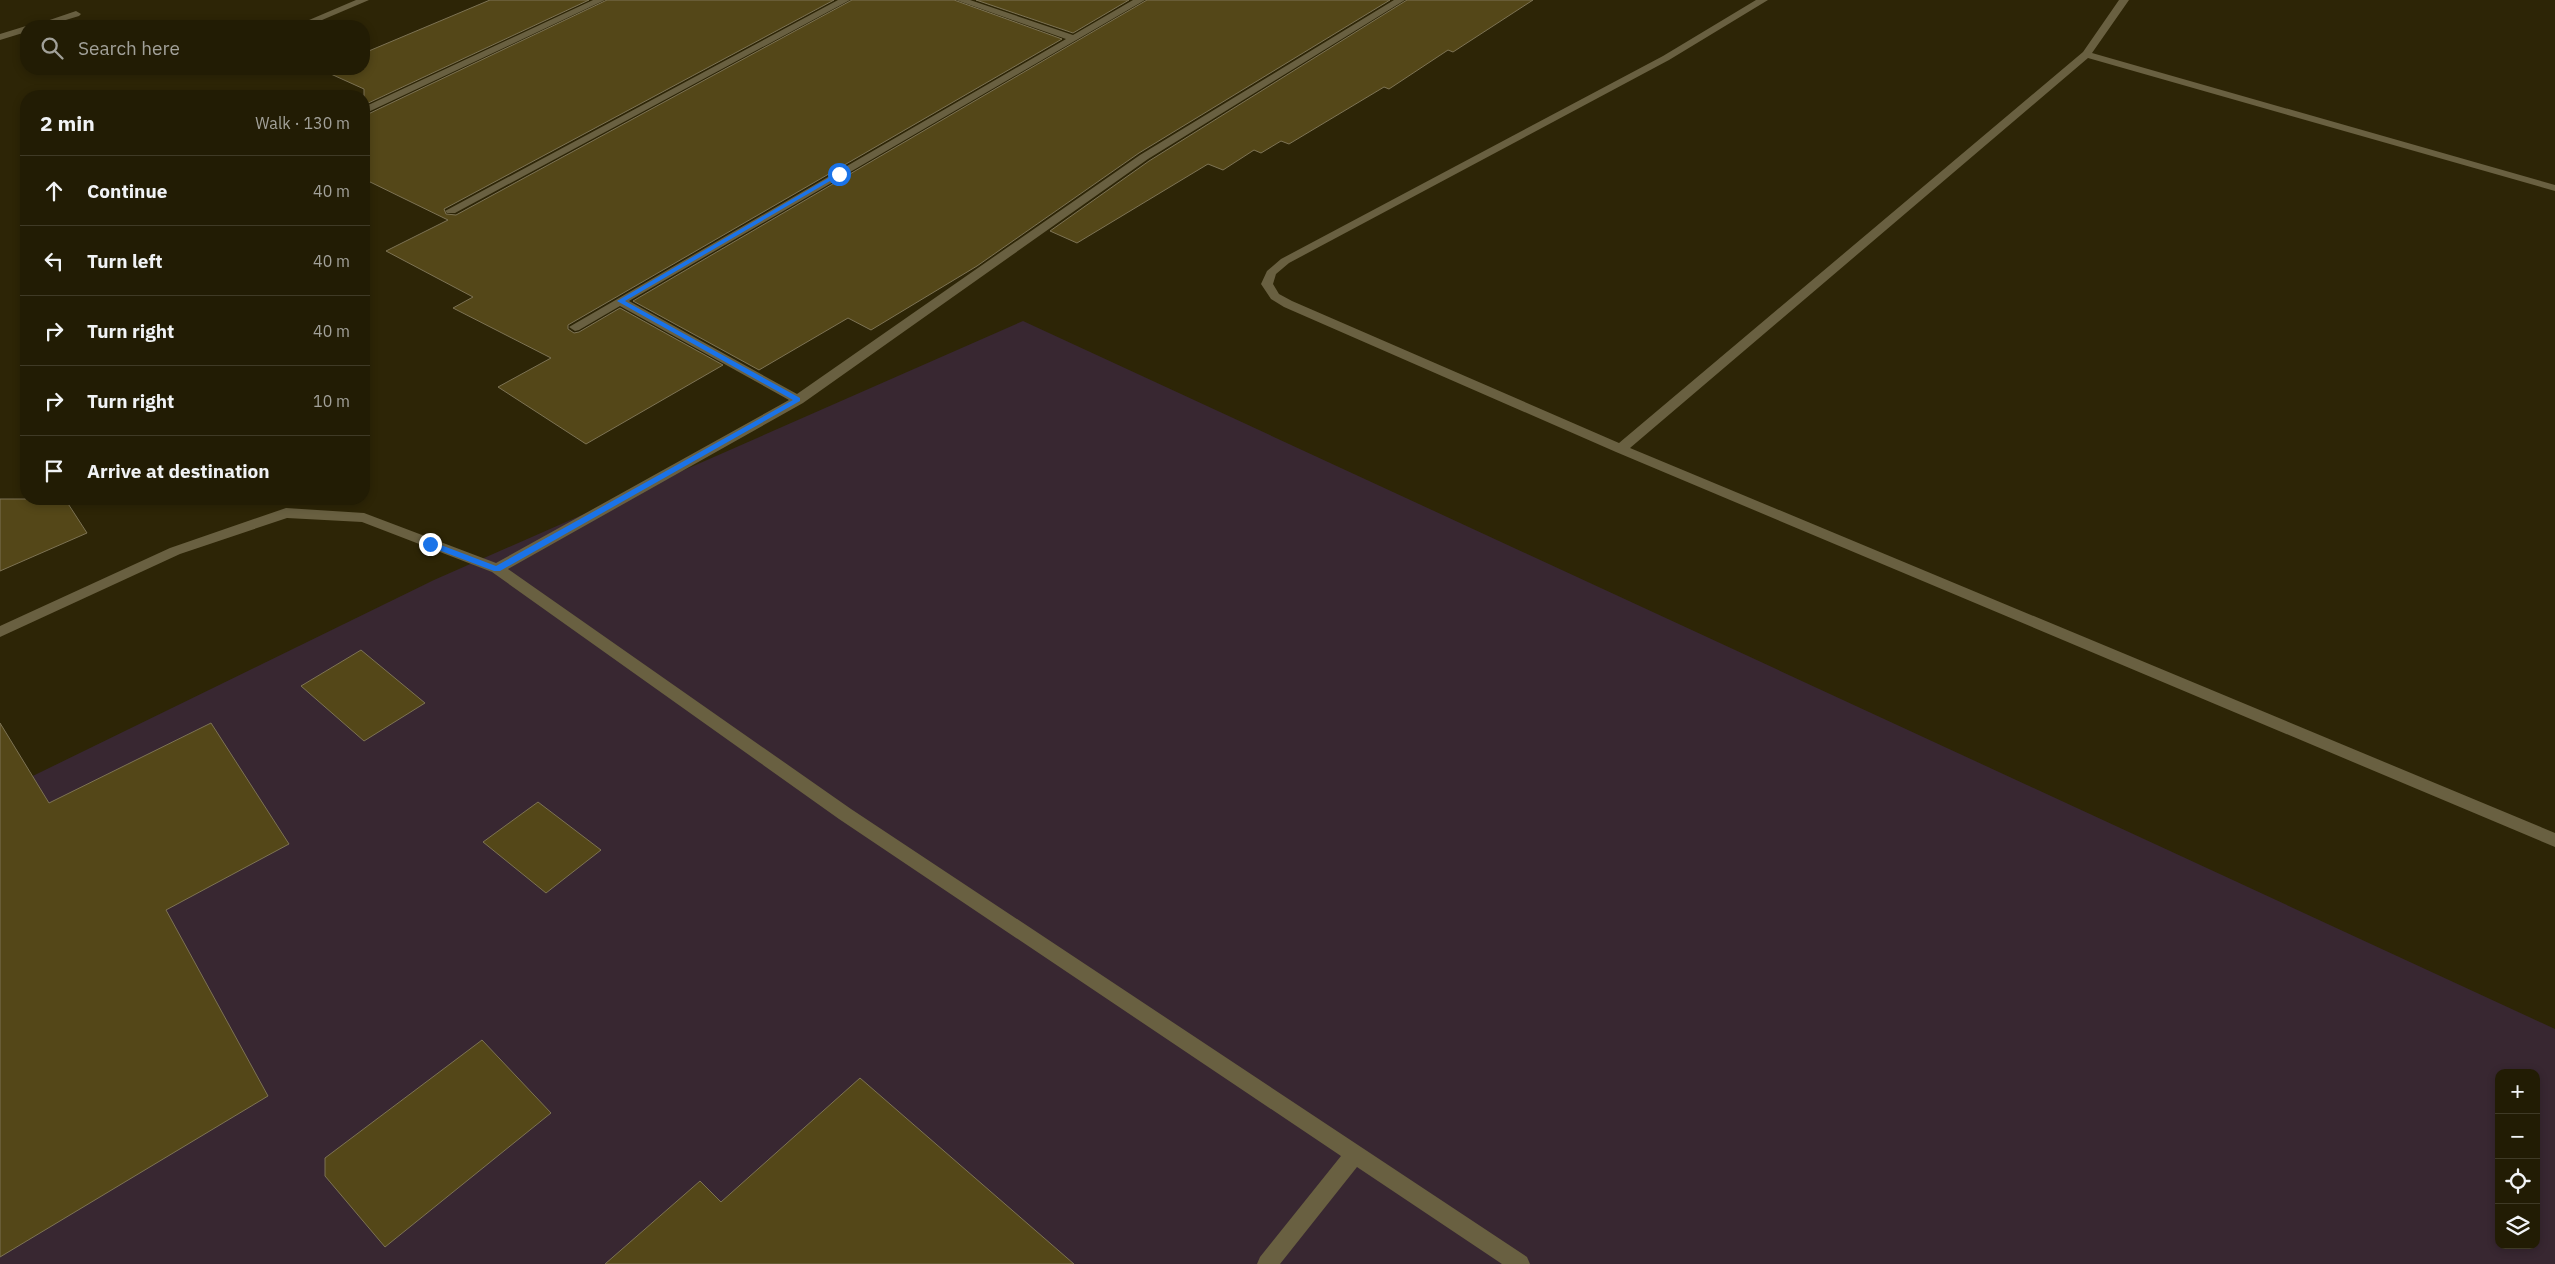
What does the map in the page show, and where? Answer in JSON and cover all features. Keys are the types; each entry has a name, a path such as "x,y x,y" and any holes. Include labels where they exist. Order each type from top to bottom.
{"street":[{"path":"315,20 364,0"},
{"path":"370,108 600,0"},
{"path":"451,211 845,0"},
{"path":"961,0 1074,38"},
{"path":"575,327 1140,0"},
{"path":"497,569 798,400 1144,157 1400,0"},
{"path":"1763,0 1666,58 1285,261 1272,273 1267,284 1276,296 1288,304 1621,449 2555,840"},
{"path":"1621,449 2086,54 2124,0"},
{"path":"56,20 76,14"},
{"path":"0,37 20,31"},
{"path":"2086,54 2555,188"},
{"path":"620,301 798,400"},
{"path":"0,632 175,551 286,513 364,518 497,569 845,814 1520,1264"},
{"path":"1267,1264 1355,1154"}],"shaded area":[{"path":"1023,321 2555,1029 2555,1264 0,1264 0,792 434,580"}],"building":[{"path":"490,0 589,0 370,102 370,90 364,90 333,75 370,75 370,50"},
{"path":"607,0 834,0 444,209 446,214 456,215 852,0 954,0 1062,39 568,325 568,329 574,333 579,332 620,308 723,365 586,444 498,387 551,358 453,308 473,297 386,251 448,220 370,182 370,113"},
{"path":"976,0 1129,0 1073,33"},
{"path":"1147,0 1390,0 1139,153 977,266 871,330 848,318 759,370 633,301"},
{"path":"1407,0 1533,0 1453,52 1448,50 1389,89 1384,87 1289,144 1281,141 1261,153 1254,150 1223,170 1208,164 1077,243 1050,231 1149,161"},
{"path":"0,499 20,499 20,505 69,505 87,533 0,571"},
{"path":"361,650 425,703 364,741 301,686"},
{"path":"0,723 49,803 211,723 289,844 166,910 268,1096 0,1257"},
{"path":"538,802 601,850 546,893 483,842"},
{"path":"482,1040 551,1113 385,1247 325,1176 325,1158"},
{"path":"860,1078 1074,1264 605,1264 700,1181 721,1202"}],"route":[{"path":"430,544 497,569 798,400 620,301 839,174"}]}
